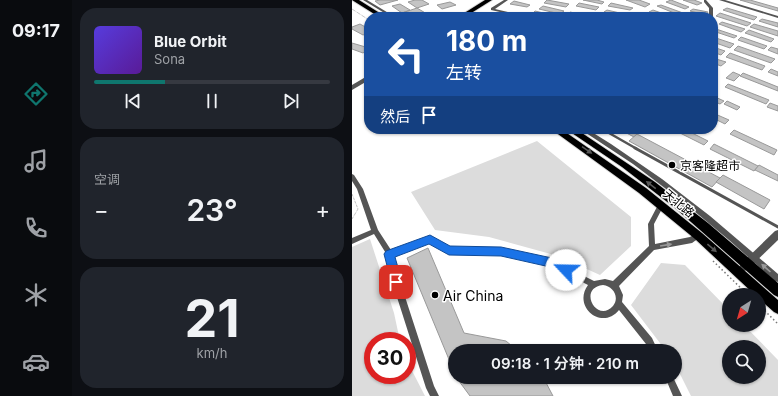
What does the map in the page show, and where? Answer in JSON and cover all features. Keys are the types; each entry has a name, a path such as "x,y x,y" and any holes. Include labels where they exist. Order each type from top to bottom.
{"main road":[{"path":"355,0 375,12"},
{"path":"470,12 489,0"},
{"path":"478,12 497,0"},
{"path":"352,4 366,12"},
{"name":"天北路","path":"558,134 610,166 661,205 739,271 778,308"},
{"name":"天北路","path":"578,134 618,160 751,260 778,291"}],"street":[{"path":"365,0 385,12"},
{"path":"506,0 492,9 506,12"},
{"path":"721,0 778,17"},
{"path":"706,1 710,12"},
{"path":"352,88 364,80"},
{"path":"591,134 660,180 751,260 778,279"},
{"path":"352,176 360,189 375,231 390,254 392,269 430,388 435,396"},
{"path":"652,247 651,224 661,205"},
{"path":"352,241 375,231"},
{"path":"739,271 778,234"},
{"path":"614,286 652,247 692,240 697,236"},
{"path":"390,254 430,239 449,251 501,251 552,263 594,284 603,282 614,286 619,293 619,304 616,309 610,313 603,314 592,308 587,300 587,293 594,284"},
{"path":"619,304 650,344"},
{"path":"672,384 678,396"}],"lane":[{"path":"611,134 778,227"}],"path":[{"path":"352,9 364,17"},
{"path":"352,194 358,209 352,219"},
{"path":"709,257 741,288"},
{"path":"766,312 778,324"}],"shaded area":[{"path":"537,141 631,217 631,246 600,275 558,256 489,237 435,230 411,192"},
{"path":"370,239 394,313 398,332 364,332 364,384 416,384 416,378 425,396 352,396 352,247"},
{"path":"661,263 685,265 722,303 722,332 751,332 759,340 722,340 722,384 766,384 766,348 778,360 778,396 691,396 682,378 682,344 661,344 631,305"}],"building":[{"path":"398,0 380,5 375,1"},
{"path":"422,0 429,4 417,8 408,2"},
{"path":"547,0 569,4 566,7 544,3"},
{"path":"583,0 597,0 604,2 602,4"},
{"path":"626,0 639,0 650,4 645,7"},
{"path":"671,0 689,7 685,9 666,2"},
{"path":"683,0 694,0 702,3 697,5"},
{"path":"740,0 750,0 778,8 778,11"},
{"path":"514,1 530,5 527,7 510,4"},
{"path":"450,2 456,5 442,9 437,5"},
{"path":"579,3 599,7 596,10 576,6"},
{"path":"611,3 633,8 630,10 608,6"},
{"path":"400,4 410,10 401,12 392,6"},
{"path":"661,5 680,12 672,12 657,6"},
{"path":"543,6 564,11 552,12 539,9"},
{"path":"417,8 424,12 405,12"},
{"path":"727,8 757,17 754,20 723,10"},
{"path":"693,9 708,12 694,12 690,11"},
{"path":"607,10 616,12 604,12"},
{"path":"720,13 751,23 747,26 718,17"},
{"path":"762,19 778,23 778,27 759,21"},
{"path":"722,22 745,29 741,32 719,24"},
{"path":"360,24 364,26 364,35 352,29 352,27"},
{"path":"754,24 778,31 778,36 750,27"},
{"path":"718,30 737,36 734,38 718,33"},
{"path":"749,30 774,39 771,42 745,33"},
{"path":"741,37 767,46 764,49 738,40"},
{"path":"718,39 734,44 730,48 718,44"},
{"path":"352,43 364,47 364,52 363,53 352,49"},
{"path":"738,46 775,59 771,63 734,50"},
{"path":"771,47 778,49 778,54 768,50"},
{"path":"718,49 725,51 721,55 718,54"},
{"path":"730,53 765,66 762,70 726,57"},
{"path":"718,60 726,62 721,66 718,65"},
{"path":"771,69 778,72 778,76 768,72"},
{"path":"733,72 740,75 734,81 726,78"},
{"path":"743,73 778,87 778,91 740,76"},
{"path":"728,84 769,100 766,104 725,87"},
{"path":"718,98 724,101 720,104 718,103"},
{"path":"727,101 740,107 737,110 724,104"},
{"path":"770,103 778,106 778,111 767,107"},
{"path":"718,115 729,120 725,124 718,120"},
{"path":"734,130 777,150 774,155 730,134"},
{"path":"628,134 638,134 634,137"},
{"path":"637,134 720,178 712,187 629,141"},
{"path":"682,134 694,134 708,141 704,145"},
{"path":"714,144 758,166 754,171 710,149"},
{"path":"759,165 778,175 778,181 755,170"},
{"path":"723,175 770,200 764,209 716,182"},
{"name":"Air China","path":"428,248 464,333 506,341 510,344 448,344 448,357 407,258"},
{"path":"461,384 547,384 553,396 470,396"}],"place":[{"name":"京客隆超市","path":"672,165"},
{"name":"Air China","path":"435,295"}],"route":[{"path":"396,282 390,254 430,239 449,251 501,251 552,263 566,270"}]}
